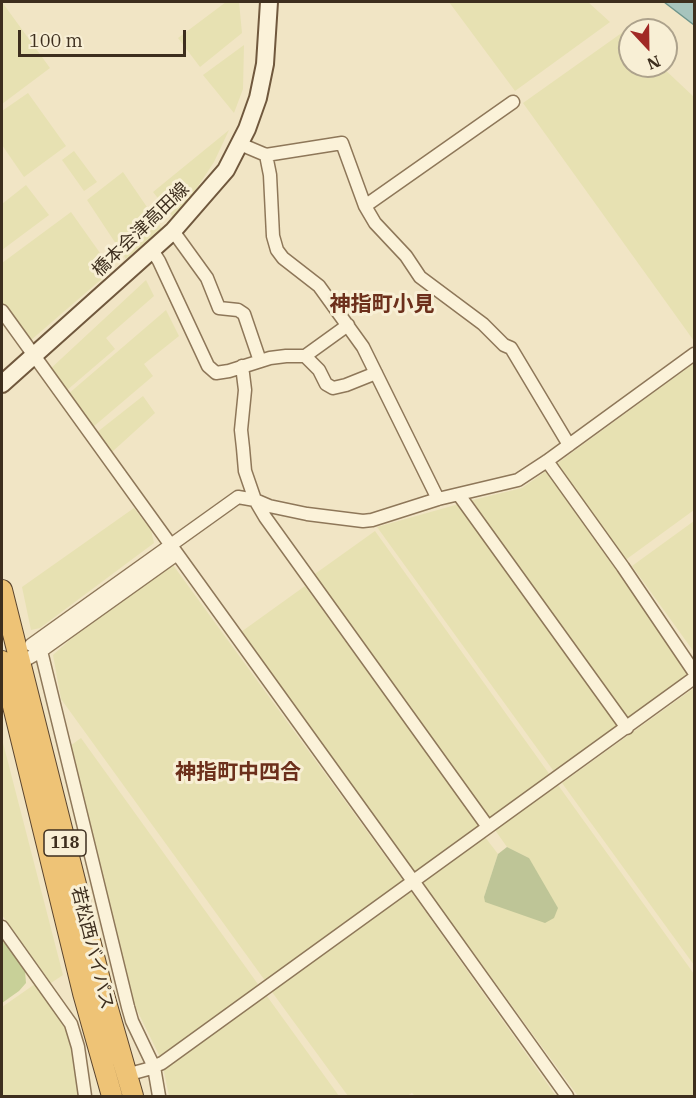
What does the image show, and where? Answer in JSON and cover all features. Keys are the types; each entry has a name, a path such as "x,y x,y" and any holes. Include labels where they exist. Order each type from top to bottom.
{"highway":[{"name":"若松西バイパス","path":"2,590 11,662 83,993 112,1096"},
{"name":"若松西バイパス","path":"11,662 133,1096"}],"main road":[{"name":"橋本会津高田線","path":"2,384 173,231 226,170 240,144 258,98 265,64 269,2"}],"street":[{"path":"365,206 513,102"},
{"path":"240,144 266,155 342,143 365,206 375,223 405,256 420,277 483,324 504,345 511,348 569,445"},
{"path":"266,155 270,175 273,236 277,250 283,258 319,286 363,347 438,499"},
{"path":"173,231 207,278 219,308 238,310 244,314 260,361"},
{"path":"152,250 211,370 216,373 286,356 305,356 348,325"},
{"path":"2,311 567,1096"},
{"path":"11,662 36,648 173,549 238,497 297,512 363,521 438,499 518,480 694,354"},
{"path":"305,356 319,370 326,384 333,388 376,374"},
{"path":"242,366 245,390 242,430 245,471 255,500 265,518 488,827"},
{"path":"547,461 694,672"},
{"path":"459,495 627,728"},
{"path":"36,648 128,1007 132,1021 154,1067 159,1096"},
{"path":"126,1076 154,1067 694,678"},
{"path":"2,927 71,1024 78,1047 85,1096"}],"shaded area":[{"path":"2,2 50,68 2,104"},
{"path":"226,2 239,2 242,33 200,67 178,38"},
{"path":"449,2 588,2 610,22 515,91"},
{"path":"618,36 618,78 674,78 694,97 694,341 523,103"},
{"path":"244,45 243,89 234,113 203,75"},
{"path":"28,93 66,146 24,177 2,145 2,111"},
{"path":"229,130 214,162 191,197 173,217 153,192"},
{"path":"74,151 97,182 84,191 62,160"},
{"path":"123,172 162,229 126,259 87,200"},
{"path":"26,185 49,215 2,250 2,204"},
{"path":"71,212 112,270 30,341 2,302 2,263"},
{"path":"146,280 154,296 106,338 115,349 66,391 48,371"},
{"path":"166,310 179,336 144,364 153,376 93,427 67,395"},
{"path":"694,363 694,510 624,561 555,465"},
{"path":"143,396 155,413 112,452 96,433"},
{"path":"546,471 690,675 628,720 469,501 522,488"},
{"path":"459,504 618,727 555,773 377,527"},
{"path":"134,508 151,530 154,543 40,628 31,630 22,587"},
{"path":"694,521 694,652 632,566"},
{"path":"375,531 550,775 488,820 312,576"},
{"path":"173,565 404,882 266,982 61,699 53,655 73,637"},
{"path":"305,586 480,826 415,872 241,632"},
{"path":"694,688 694,965 562,783"},
{"path":"81,738 260,987 161,1059 133,1002 70,746"},
{"path":"2,739 63,975 51,983 2,915"},
{"path":"558,785 694,974 694,1096 578,1096 422,883 485,837 498,854 484,897 529,858 507,847 495,830"},
{"path":"410,890 556,1096 415,1096 412,1093 407,1096 348,1096 272,992"},
{"path":"35,984 71,1034 79,1096 2,1096 2,1007"},
{"path":"264,992 339,1096 169,1096 163,1067"}],"green space":[{"path":"507,847 529,858 558,908 554,918 545,923 485,902 484,897 498,854"},
{"path":"2,941 9,947 25,971 26,983 2,1003"}],"water":[{"path":"664,2 694,2 694,25"}],"district":[{"name":"神指町小見","path":"382,305"},
{"name":"神指町中四合","path":"238,773"}]}
